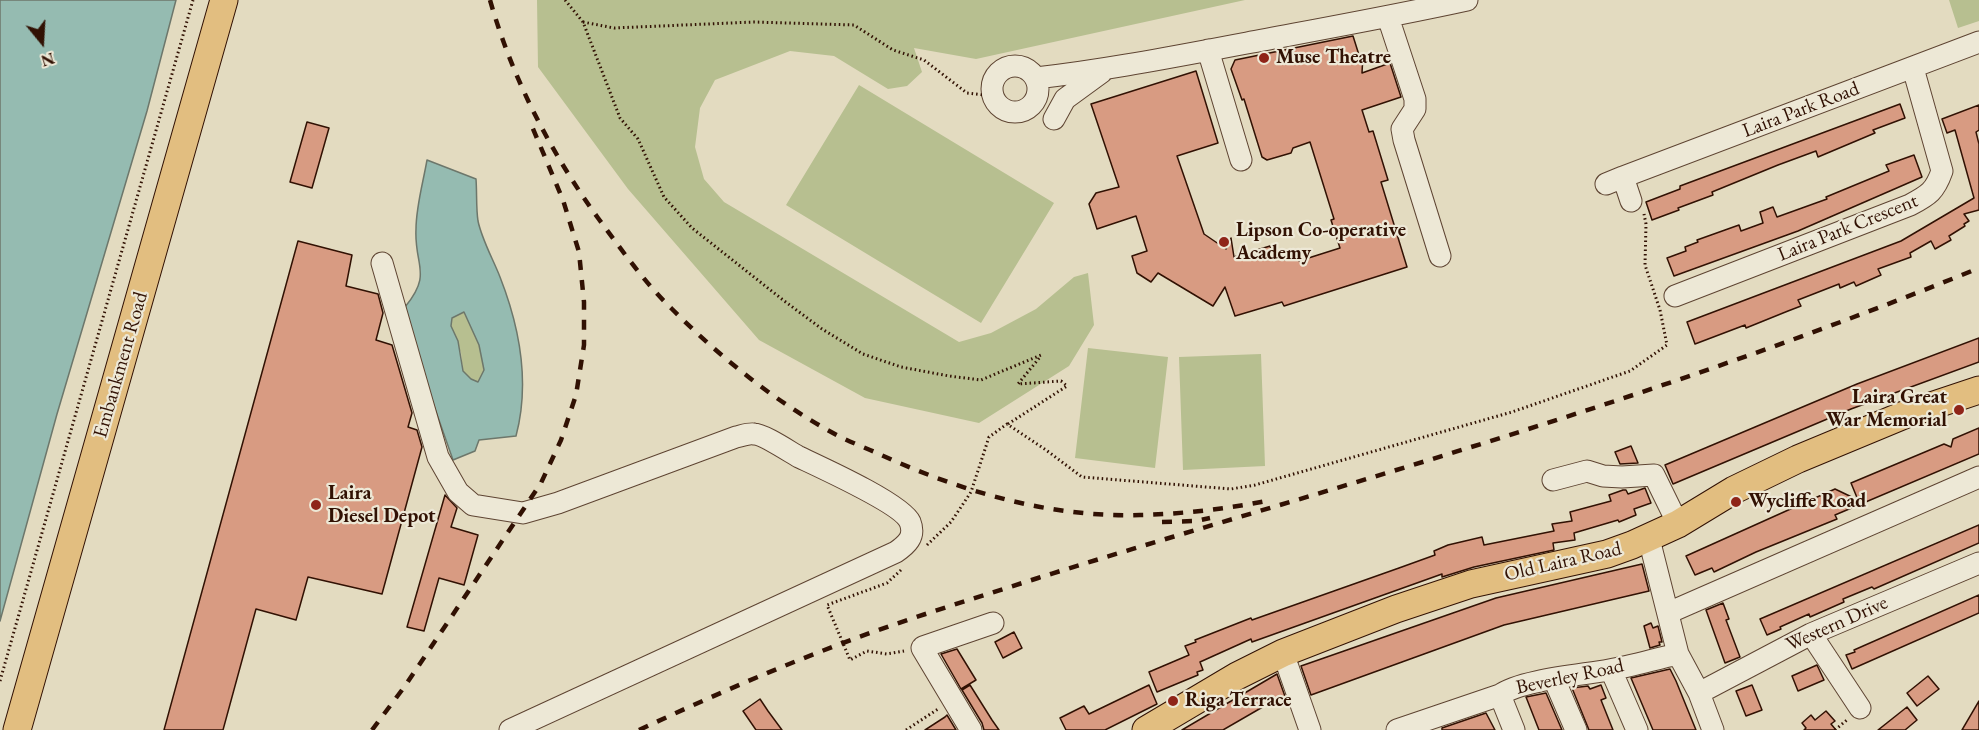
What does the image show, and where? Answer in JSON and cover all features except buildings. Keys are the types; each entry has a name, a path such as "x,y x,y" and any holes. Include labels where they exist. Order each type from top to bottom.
{"main road":[{"name":"Embankment Road","path":"1,730 207,0"},
{"name":"Embankment Road","path":"17,730 224,0"},
{"name":"Old Laira Road","path":"1146,730 1237,676 1283,653 1396,609 1471,584 1607,555 1678,524 1734,490 1798,459 1904,415 1979,390"}],"street":[{"path":"1036,78 1208,50 1467,0"},
{"path":"1388,17 1415,99 1415,109 1402,129 1404,140 1440,256"},
{"name":"Laira Park Road","path":"1631,201 1615,180 1979,42"},
{"path":"1208,50 1242,160"},
{"path":"1017,65 1025,67 1036,78 1038,91 1036,98 1033,104 1021,111 1007,111 992,96 993,81 1002,69 1017,65"},
{"path":"1054,119 1065,99 1108,68"},
{"name":"Laira Park Crescent","path":"1675,296 1910,205 1930,195 1942,171 1913,68"},
{"path":"381,263 438,458 458,492 473,505 522,513 558,503 736,437 755,433 839,475 900,511 910,522 914,548 896,552 510,730"},
{"path":"1553,480 1587,471 1602,476 1654,475 1678,524"},
{"path":"1668,613 1979,477"},
{"path":"1649,538 1678,654 1699,693 1713,730"},
{"name":"Western Drive","path":"1699,693 1811,634 1979,563"},
{"path":"971,730 922,647 993,623"},
{"path":"1811,634 1860,708"},
{"path":"1283,653 1310,730"},
{"name":"Beverley Road","path":"1396,730 1443,723 1508,689 1554,678 1611,670 1678,654"},
{"path":"1611,670 1637,730"},
{"path":"1554,678 1576,730"},
{"path":"1500,695 1515,730"}],"path":[{"path":"0,681 193,0"},
{"path":"565,0 583,22 620,118 638,139 664,197 692,228 814,323 863,354 901,367 949,376 981,380 1041,355 1018,384 1061,381 1067,386 988,437 971,492 966,500 951,522 914,548"},
{"path":"583,22 614,28 754,22 854,25 893,50 924,60 967,93 992,96"},
{"path":"1008,424 1082,477 1231,489 1255,486 1512,412 1630,370 1667,345 1660,310 1645,265 1645,216 1641,201 1631,201"},
{"path":"903,568 888,583 827,605 850,660 867,651 886,654 922,647"},
{"path":"906,730 952,700"}],"green space":[{"path":"537,0 1245,0 976,59 914,48 922,72 907,86 888,89 834,56 790,51 715,80 700,108 695,147 704,179 724,202 959,342 991,333 1036,309 1074,277 1088,273 1094,325 1069,366 979,423 865,398 759,340 628,189 538,67"},
{"path":"1949,0 1979,0 1979,21 1958,28"},
{"path":"859,85 1054,203 981,323 786,205"},
{"path":"464,312 479,345 484,371 478,382 463,371 461,353 451,326 452,318"},
{"path":"1088,348 1168,357 1155,468 1075,458"},
{"path":"1261,354 1265,466 1183,470 1179,357"}],"water":[{"path":"0,0 176,0 147,111 57,414 0,621"},
{"path":"427,160 476,179 478,221 507,296 521,356 522,396 516,436 479,440 475,451 453,460 427,386 405,307 418,286 420,277 416,221","holes":["464,312 479,345 484,370 478,382 463,371 458,341 451,326 452,318"]}],"railway":[{"path":"490,0 521,86 564,167 598,218 642,277 672,309 748,377 790,407 838,436 941,480 1006,500 1039,507 1106,515 1140,515 1203,511 1266,501"},
{"path":"372,730 405,686 541,483 561,440 576,395 584,345 584,302 579,252 563,200 531,124"},
{"path":"639,730 776,670 903,622 1082,564 1393,471 1615,401 1762,351 1979,268"},
{"path":"1162,522 1196,521 1210,518"}],"place":[{"name":"Muse Theatre","path":"1264,58"},
{"name":"Lipson Co-operative Academy","path":"1224,242"},
{"name":"Laira Great War Memorial","path":"1959,410"},
{"name":"Wycliffe Road","path":"1736,502"},
{"name":"Laira Diesel Depot","path":"316,505"},
{"name":"Riga Terrace","path":"1173,701"}]}
